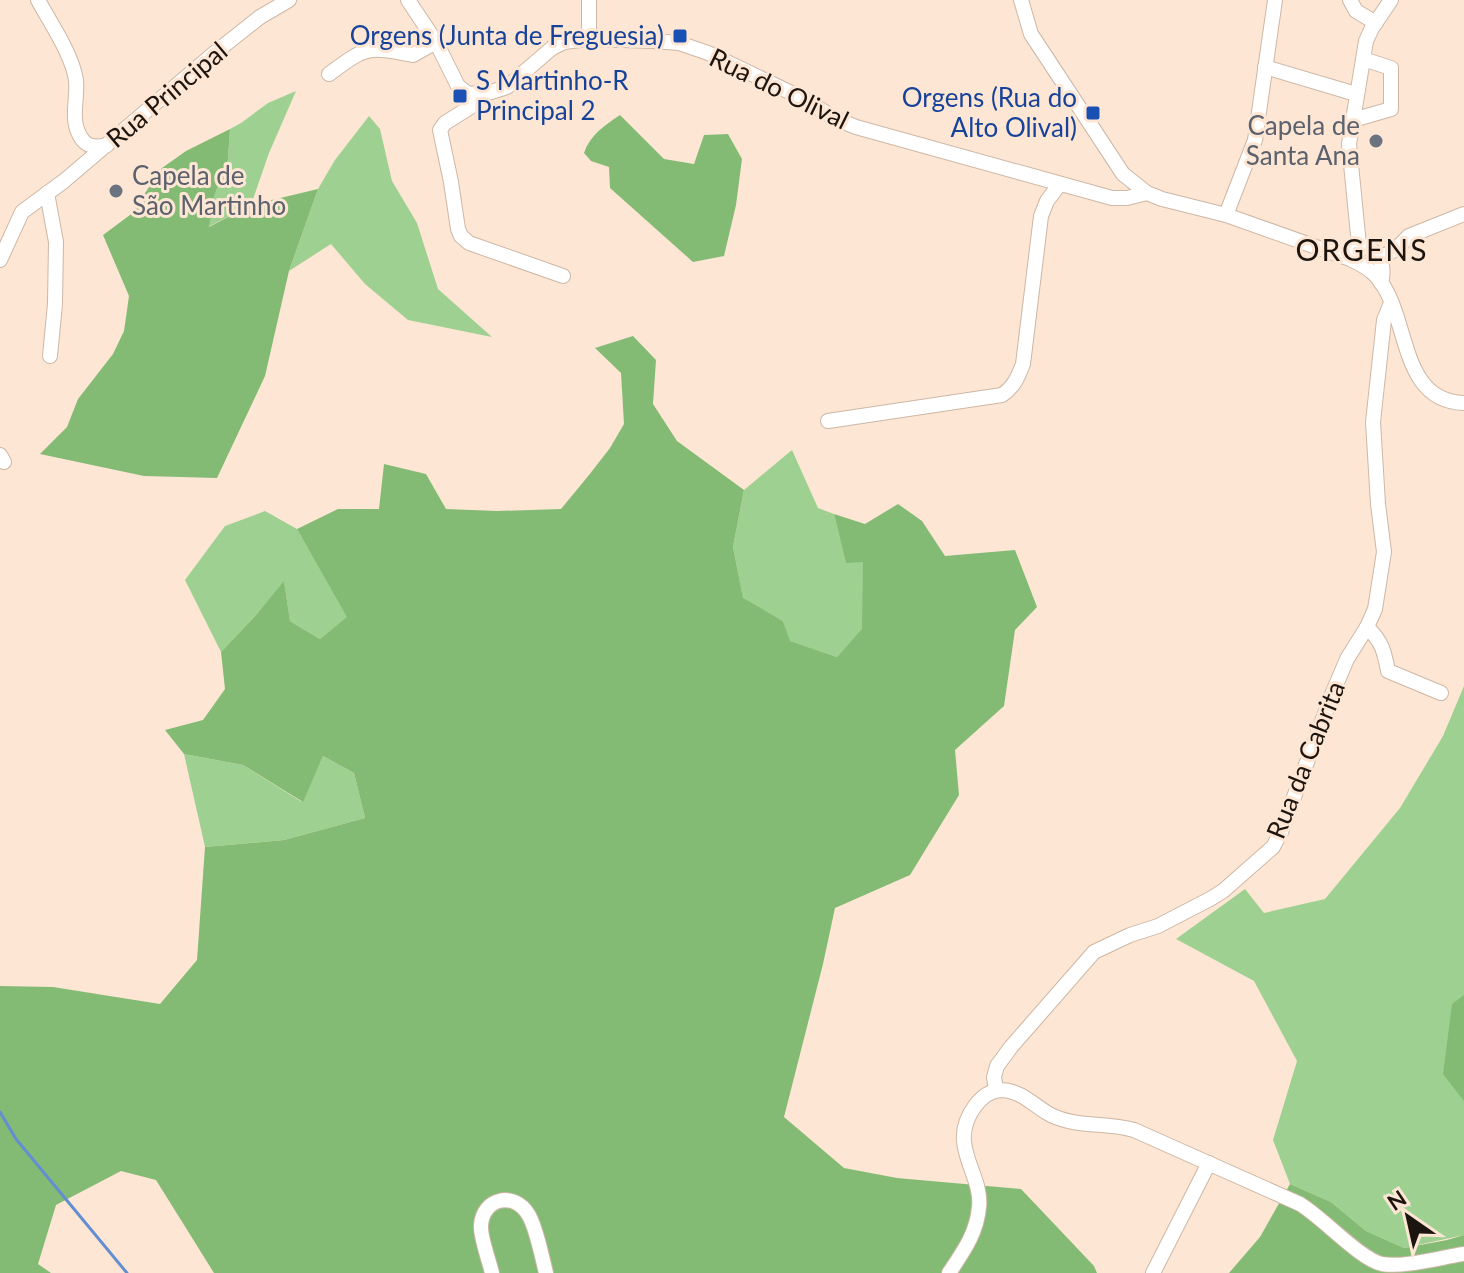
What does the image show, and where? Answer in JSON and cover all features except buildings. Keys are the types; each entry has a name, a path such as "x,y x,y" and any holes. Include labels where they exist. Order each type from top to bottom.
{"street":[{"path":"38,0 71,62 76,81 75,122 78,133 85,143 92,146 107,145"},
{"name":"Rua Principal","path":"0,260 22,212 107,145 212,55 260,17 289,0"},
{"path":"408,0 436,42 458,86 468,94 480,94"},
{"path":"589,0 589,39"},
{"path":"1021,0 1031,34 1123,174 1147,193 1162,199 1226,215 1363,266 1381,283 1424,386 1435,395 1464,403"},
{"path":"1226,215 1255,140 1275,0"},
{"path":"1350,0 1356,11 1376,23"},
{"path":"1359,245 1349,144 1366,41 1391,0"},
{"name":"Rua do Olival","path":"563,276 469,243 461,236 440,130 445,123 472,106 480,94 507,87 552,48 564,42 589,39 682,44 792,93 856,127 1087,193 1112,198 1147,193"},
{"path":"329,74 368,49 413,55 436,42"},
{"path":"1353,120 1391,109 1391,68 1363,59"},
{"path":"1265,67 1356,94"},
{"path":"1087,193 1116,186 1123,174"},
{"path":"828,421 1002,395 1011,389 1023,364 1041,216 1059,185"},
{"path":"47,193 56,242 50,356"},
{"path":"1380,258 1396,249 1409,236 1464,214"},
{"path":"1337,255 1359,245 1374,251 1380,258 1381,283"},
{"name":"Rua da Cabrita","path":"996,1090 994,1077 997,1066 1094,952 1158,926 1223,891 1273,847 1281,832 1347,659 1375,609 1384,552 1373,422 1384,320 1391,303"},
{"path":"1367,627 1379,639 1388,671 1441,693"},
{"path":"949,1273 971,1240 980,1204 966,1159 966,1126 972,1110 982,1098 996,1090 1012,1091 1062,1118 1134,1130 1300,1204 1365,1257 1378,1263 1393,1265 1464,1254"},
{"path":"1153,1273 1209,1163"},
{"path":"492,1273 480,1226 485,1210 495,1200 508,1199 519,1203 530,1215 546,1273"}],"green space":[{"path":"296,91 251,205 208,227 214,197 228,159 230,129 268,103"},
{"path":"620,115 664,159 694,164 704,135 728,134 742,159 736,205 724,256 693,262 610,188 609,167 591,161 584,153 594,136"},
{"path":"369,116 380,129 392,181 417,223 438,289 492,337 408,320 365,284 331,244 289,271 318,189 335,160"},
{"path":"230,129 228,159 214,197 209,227 251,205 318,189 289,271 265,376 217,478 144,476 40,454 67,427 78,399 113,354 124,331 129,296 103,235 130,215 162,168 186,151"},
{"path":"633,336 656,360 653,404 677,441 744,490 733,547 743,598 783,621 790,641 837,657 862,629 863,562 846,563 834,514 865,524 898,504 922,521 945,556 1015,550 1037,607 1015,630 1004,706 955,750 959,795 910,875 835,908 784,1117 844,1168 897,1178 1021,1189 1094,1266 1097,1273 214,1273 156,1180 121,1171 56,1205 38,1264 51,1273 0,1273 0,986 53,987 160,1004 197,960 205,847 284,840 365,818 354,773 323,756 303,802 243,765 184,754 165,730 203,720 225,689 221,652 284,581 290,621 320,639 347,617 297,529 338,509 379,509 384,464 426,474 446,509 561,509 610,448 624,424 621,373 595,348"},
{"path":"792,450 818,508 834,514 846,562 863,562 863,629 837,657 789,641 783,621 743,599 733,547 744,490"},
{"path":"265,511 297,529 348,617 320,639 290,621 284,582 221,652 185,580 225,526"},
{"path":"1464,686 1464,1235 1404,1248 1366,1231 1331,1202 1290,1184 1273,1140 1297,1061 1254,981 1176,939 1245,889 1264,913 1325,899 1400,808 1443,736"},
{"path":"184,754 243,765 302,802 323,756 354,773 365,818 284,840 205,847"},
{"path":"1464,995 1464,1101 1443,1074 1452,1004"},
{"path":"1290,1184 1331,1202 1366,1231 1404,1248 1464,1235 1464,1273 1229,1273 1260,1237"}],"waterway":[{"path":"0,1112 16,1139 127,1273"}],"place":[{"name":"Orgens (Junta de Freguesia)","path":"680,36"},
{"name":"S Martinho-R Principal 2","path":"460,96"},
{"name":"Orgens (Rua do Alto Olival)","path":"1093,113"},
{"name":"Capela de Santa Ana","path":"1376,141"},
{"name":"Capela de São Martinho","path":"116,191"}],"district":[{"name":"ORGENS","path":"1362,251"}]}
